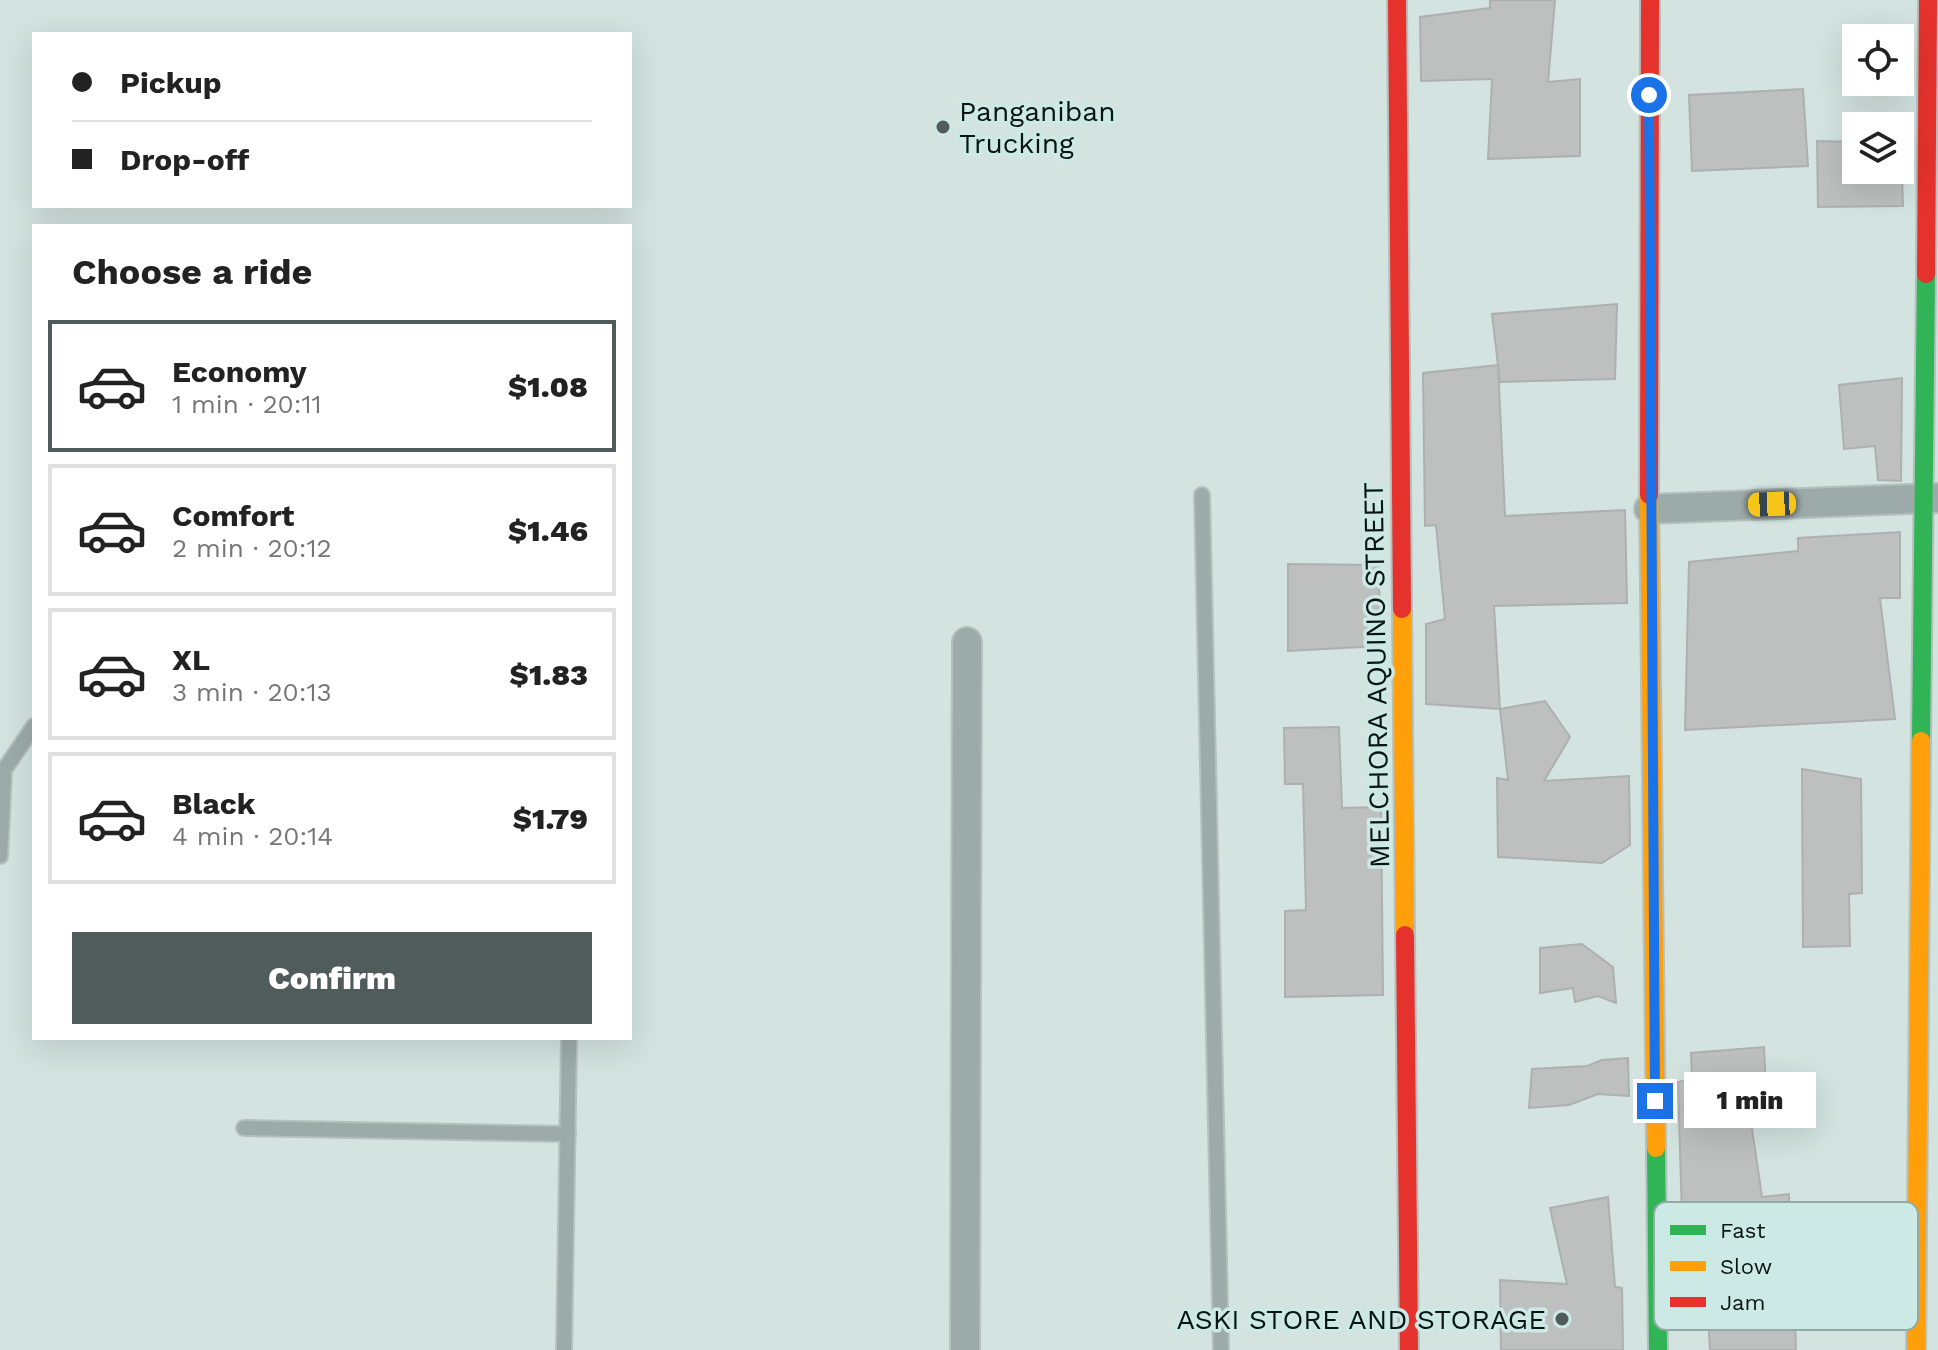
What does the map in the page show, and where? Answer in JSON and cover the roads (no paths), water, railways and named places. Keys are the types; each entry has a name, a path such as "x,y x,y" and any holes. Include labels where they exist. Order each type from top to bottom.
{"street":[{"name":"MELCHORA AQUINO STREET","path":"1397,0 1409,1350"},
{"path":"1650,0 1649,509 1656,1202"},
{"path":"1918,1244 1932,498 1928,0"},
{"path":"1649,509 1932,498"},
{"path":"965,1350 967,642"},
{"path":"1658,1330 1658,1350"},
{"path":"1916,1330 1916,1350"}],"lane":[{"path":"1202,495 1221,1350"},
{"path":"0,856 4,770 32,729"},
{"path":"564,1350 569,1040"},
{"path":"244,1128 568,1134"}],"place":[{"name":"Panganiban Trucking","path":"943,127"},
{"name":"ASKI STORE AND STORAGE","path":"1562,1319"}]}
